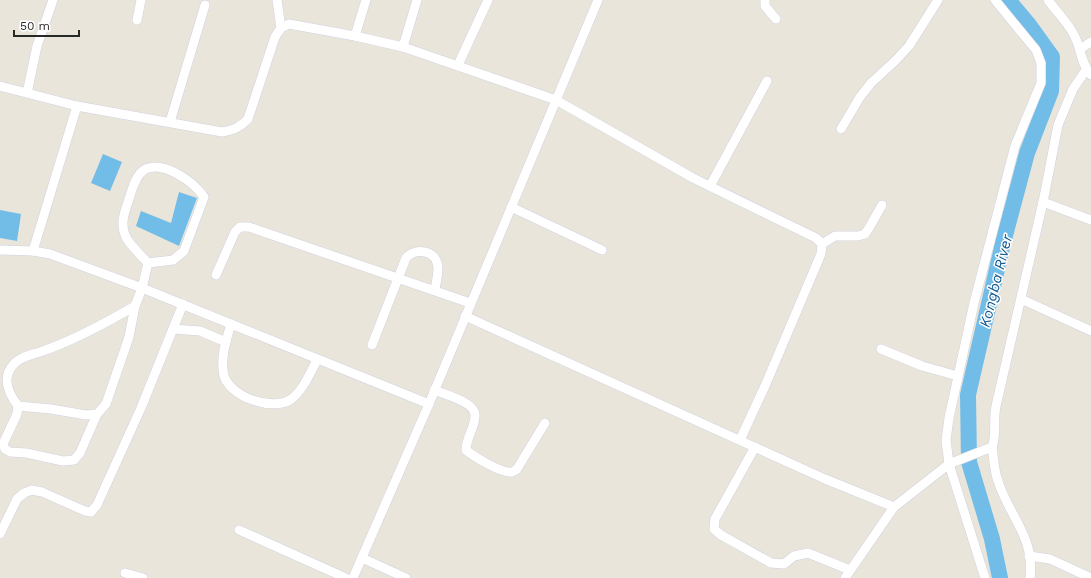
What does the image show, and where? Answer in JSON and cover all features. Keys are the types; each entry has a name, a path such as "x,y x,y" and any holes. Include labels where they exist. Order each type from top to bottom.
{"street":[{"path":"27,93 37,46 53,0"},
{"path":"137,20 141,0"},
{"path":"277,0 281,28"},
{"path":"355,36 366,0"},
{"path":"403,47 417,0"},
{"path":"458,65 488,0"},
{"path":"353,578 429,404 510,207 598,0"},
{"path":"765,0 765,6 776,20"},
{"path":"841,129 860,96 870,83 895,61 909,46 938,0"},
{"path":"984,578 951,463 946,440 948,418 974,303 1015,146 1041,83 1041,63 1036,50 995,0"},
{"path":"755,447 715,519 714,529 721,535 771,563 784,564 794,556 808,553 848,574 894,507 951,463 989,449 995,441 994,418 996,406 1043,202 1058,125 1073,88 1088,72 1073,33 1048,0"},
{"path":"170,122 205,5"},
{"path":"0,86 77,106 222,132 239,128 248,119 275,37 281,28 289,24 355,36 403,47 531,90 556,100 668,165 816,238 822,244"},
{"path":"1080,48 1091,42"},
{"path":"710,186 767,81"},
{"path":"33,251 77,106"},
{"path":"152,167 168,168 199,189 204,197 184,251 172,260 148,263 125,236 123,216 136,181 144,170 152,167"},
{"path":"1043,202 1091,220"},
{"path":"822,244 835,236 858,236 865,234 882,205"},
{"path":"510,207 602,250"},
{"path":"216,275 235,232 240,228 249,227 399,277 470,303"},
{"path":"740,440 766,386 821,254 822,244"},
{"path":"0,250 33,251 50,254 183,304 429,404"},
{"path":"372,345 406,258 411,253 418,250 428,253 436,258 438,267 435,290"},
{"path":"134,306 76,338 22,358 14,363 6,378 8,393 18,406 17,414 3,444 5,449 10,452 26,453 63,461 74,460 80,453 97,414 106,404 129,337 134,306 142,288 148,263"},
{"path":"1021,299 1091,331"},
{"path":"0,534 17,499 24,493 32,490 42,492 85,512 91,512 97,506 141,408 183,304"},
{"path":"465,316 825,479 894,507"},
{"path":"231,324 222,364 224,376 229,385 246,398 265,404 282,403 300,391 318,360"},
{"path":"173,329 200,331 226,342"},
{"path":"881,349 922,366 958,376"},
{"path":"434,390 468,404 473,409 475,416 466,443 466,450 472,455 504,472 512,472 517,469 545,423"},
{"path":"18,406 51,409 86,416 97,414"},
{"path":"989,449 998,482 1020,526 1030,556 1030,578"},
{"path":"239,530 346,578"},
{"path":"1030,556 1050,559 1091,578"},
{"path":"362,558 396,576 406,578"},
{"path":"125,573 143,578"}],"water":[{"path":"103,154 122,162 110,191 91,183"},
{"path":"179,192 197,198 179,246 136,226 141,211 171,223"},
{"path":"0,210 21,214 17,241 0,238"}],"waterway":[{"name":"Kongba River","path":"1000,578 992,539 969,462 968,395 1003,243 1027,153 1051,91 1052,57 1029,25 1008,0"}]}
